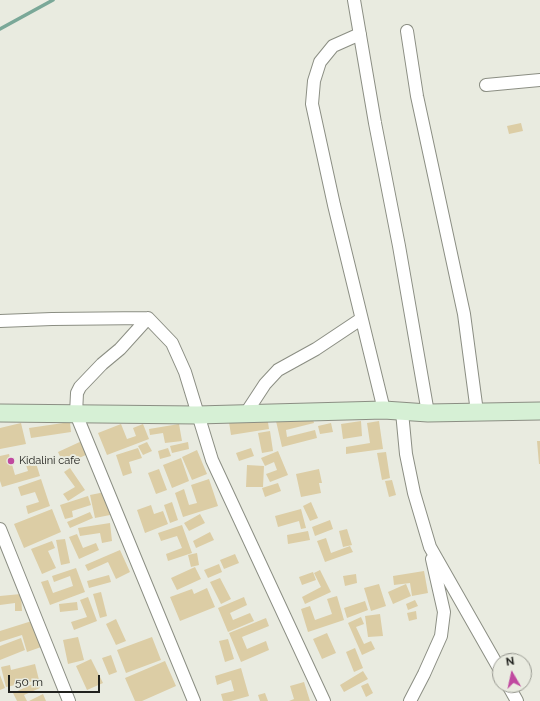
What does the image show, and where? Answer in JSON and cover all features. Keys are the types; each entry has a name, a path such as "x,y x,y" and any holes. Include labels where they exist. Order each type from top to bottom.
{"street":[{"path":"354,0 428,413"},
{"path":"407,31 417,96 464,314 476,412"},
{"path":"360,34 333,46 320,62 314,81 312,104 334,205 384,410"},
{"path":"486,84 540,80"},
{"path":"0,322 59,319 148,318 172,342 184,372 212,460 324,701"},
{"path":"148,318 120,350 102,364 80,387 77,394 76,414 194,701"},
{"path":"246,413 265,384 278,370 316,349 361,319"},
{"path":"0,413 197,415 384,410 428,413 540,411"},
{"path":"402,412 406,454 414,493 430,547 444,612 441,636 410,701"},
{"path":"0,529 69,701"},
{"path":"430,547 492,656"}],"building":[{"path":"521,123 523,131 509,134 507,126"},
{"path":"311,412 314,423 286,430 287,437 315,430 317,438 282,447 276,421"},
{"path":"267,416 269,429 231,435 229,422"},
{"path":"361,421 362,436 343,439 341,424"},
{"path":"379,421 383,449 346,454 346,447 370,443 367,423"},
{"path":"70,422 71,432 31,438 29,428"},
{"path":"21,423 26,444 0,449 0,428"},
{"path":"331,423 333,432 320,434 318,426"},
{"path":"121,424 127,439 136,436 133,428 143,424 149,439 107,455 98,433"},
{"path":"179,424 182,441 165,443 163,433 150,435 149,429"},
{"path":"270,431 273,451 262,453 258,433"},
{"path":"84,440 90,453 64,465 58,452"},
{"path":"537,441 540,441 540,464 539,464"},
{"path":"147,442 152,451 143,455 138,446"},
{"path":"188,442 189,449 172,453 170,446"},
{"path":"138,448 142,458 129,462 132,473 123,476 116,455"},
{"path":"168,448 171,456 160,459 158,451"},
{"path":"251,448 254,456 239,461 236,453"},
{"path":"197,450 207,474 192,480 182,457"},
{"path":"278,451 288,475 270,482 266,474 277,470 274,462 265,466 261,458"},
{"path":"386,452 390,478 382,480 377,453"},
{"path":"9,454 15,475 28,471 25,462 35,460 40,476 2,487 0,481 0,456"},
{"path":"181,458 189,481 172,488 163,465"},
{"path":"247,465 264,466 263,487 246,487"},
{"path":"70,468 85,490 68,501 63,494 75,487 64,472"},
{"path":"159,469 167,490 156,494 148,473"},
{"path":"319,469 322,483 319,483 321,493 301,497 296,474"},
{"path":"41,479 50,506 28,514 26,506 39,502 35,492 21,496 18,487"},
{"path":"209,479 218,506 183,517 175,493 184,489 189,505 197,503 191,485"},
{"path":"392,480 396,495 389,497 385,481"},
{"path":"278,483 281,491 265,497 262,488"},
{"path":"105,492 110,515 95,518 90,495"},
{"path":"88,496 91,505 72,511 73,517 65,519 60,505"},
{"path":"172,502 178,520 170,523 164,505"},
{"path":"311,502 318,518 310,521 303,506"},
{"path":"151,505 154,514 163,511 168,524 145,533 137,510"},
{"path":"52,509 61,532 24,548 14,524"},
{"path":"301,509 306,528 301,529 299,521 278,527 275,516"},
{"path":"90,512 93,518 70,528 67,522"},
{"path":"200,514 205,523 189,531 184,523"},
{"path":"330,520 333,529 315,536 312,527"},
{"path":"110,523 112,541 102,543 100,533 80,536 78,528"},
{"path":"182,525 192,553 168,561 166,554 182,548 177,536 161,541 158,533"},
{"path":"347,529 352,545 343,547 339,531"},
{"path":"308,531 310,540 288,544 287,535"},
{"path":"210,532 214,540 196,548 193,541"},
{"path":"77,534 83,548 96,543 99,550 79,559 69,537"},
{"path":"326,538 331,553 350,546 353,552 325,562 317,541"},
{"path":"65,539 70,563 61,565 56,540"},
{"path":"52,541 55,548 48,551 56,568 42,574 31,549"},
{"path":"120,550 130,572 116,579 108,562 88,571 85,565"},
{"path":"197,553 199,565 191,567 188,555"},
{"path":"235,554 239,563 224,569 220,560"},
{"path":"219,564 222,572 208,578 204,570"},
{"path":"195,567 201,579 177,590 171,578"},
{"path":"76,568 85,592 50,605 41,582 48,580 53,593 73,586 70,576 54,582 52,576"},
{"path":"320,570 331,592 305,604 302,597 321,587 314,573"},
{"path":"424,571 428,593 412,596 410,583 394,585 393,576"},
{"path":"313,572 316,580 302,585 299,577"},
{"path":"356,574 357,583 345,586 343,576"},
{"path":"109,575 111,582 89,588 87,581"},
{"path":"220,578 231,599 221,604 210,582"},
{"path":"379,584 386,606 371,611 364,588"},
{"path":"406,584 411,596 393,604 388,592"},
{"path":"207,588 215,607 180,621 170,597 192,589 194,594"},
{"path":"101,592 107,616 100,618 93,594"},
{"path":"21,594 22,611 15,611 15,603 0,605 0,596"},
{"path":"337,596 344,620 308,632 301,609 310,606 315,620 332,614 327,599"},
{"path":"88,597 97,621 74,630 71,622 87,617 80,600"},
{"path":"244,597 247,605 230,613 233,620 250,613 254,621 228,632 218,608"},
{"path":"415,600 418,606 408,610 406,604"},
{"path":"365,601 368,610 347,618 344,608"},
{"path":"77,602 78,610 60,612 59,604"},
{"path":"416,611 417,619 409,621 407,613"},
{"path":"380,614 383,636 368,637 365,616"},
{"path":"361,617 364,624 356,627 364,644 371,641 375,649 362,655 348,623"},
{"path":"266,618 269,626 242,637 247,649 266,641 269,650 241,662 229,633"},
{"path":"116,619 126,641 116,645 106,624"},
{"path":"35,620 44,646 27,652 22,635 0,642 0,631"},
{"path":"327,633 336,653 322,659 313,639"},
{"path":"78,637 84,660 68,664 63,640"},
{"path":"152,637 161,660 126,673 117,650"},
{"path":"21,638 25,650 0,660 0,646"},
{"path":"228,639 234,659 225,662 219,641"},
{"path":"355,648 363,668 354,672 346,652"},
{"path":"111,655 117,672 109,675 102,658"},
{"path":"91,659 103,683 87,690 76,666"},
{"path":"165,661 176,686 142,701 135,701 125,678"},
{"path":"35,664 39,680 6,687 1,667 10,665 11,670"},
{"path":"241,668 249,696 231,701 223,701 221,694 234,691 231,680 217,685 215,676"},
{"path":"363,671 368,679 344,692 340,685"},
{"path":"0,675 5,688 0,690"},
{"path":"37,682 40,688 24,695 27,701 17,701 13,693"},
{"path":"304,682 310,701 289,701 294,699 290,686"},
{"path":"368,683 373,693 366,697 361,686"},
{"path":"265,693 268,701 260,701 258,695"},
{"path":"43,694 46,701 29,701"}],"waterway":[{"path":"0,29 53,0"}],"place":[{"name":"Kidalini cafe","path":"11,461"}]}
